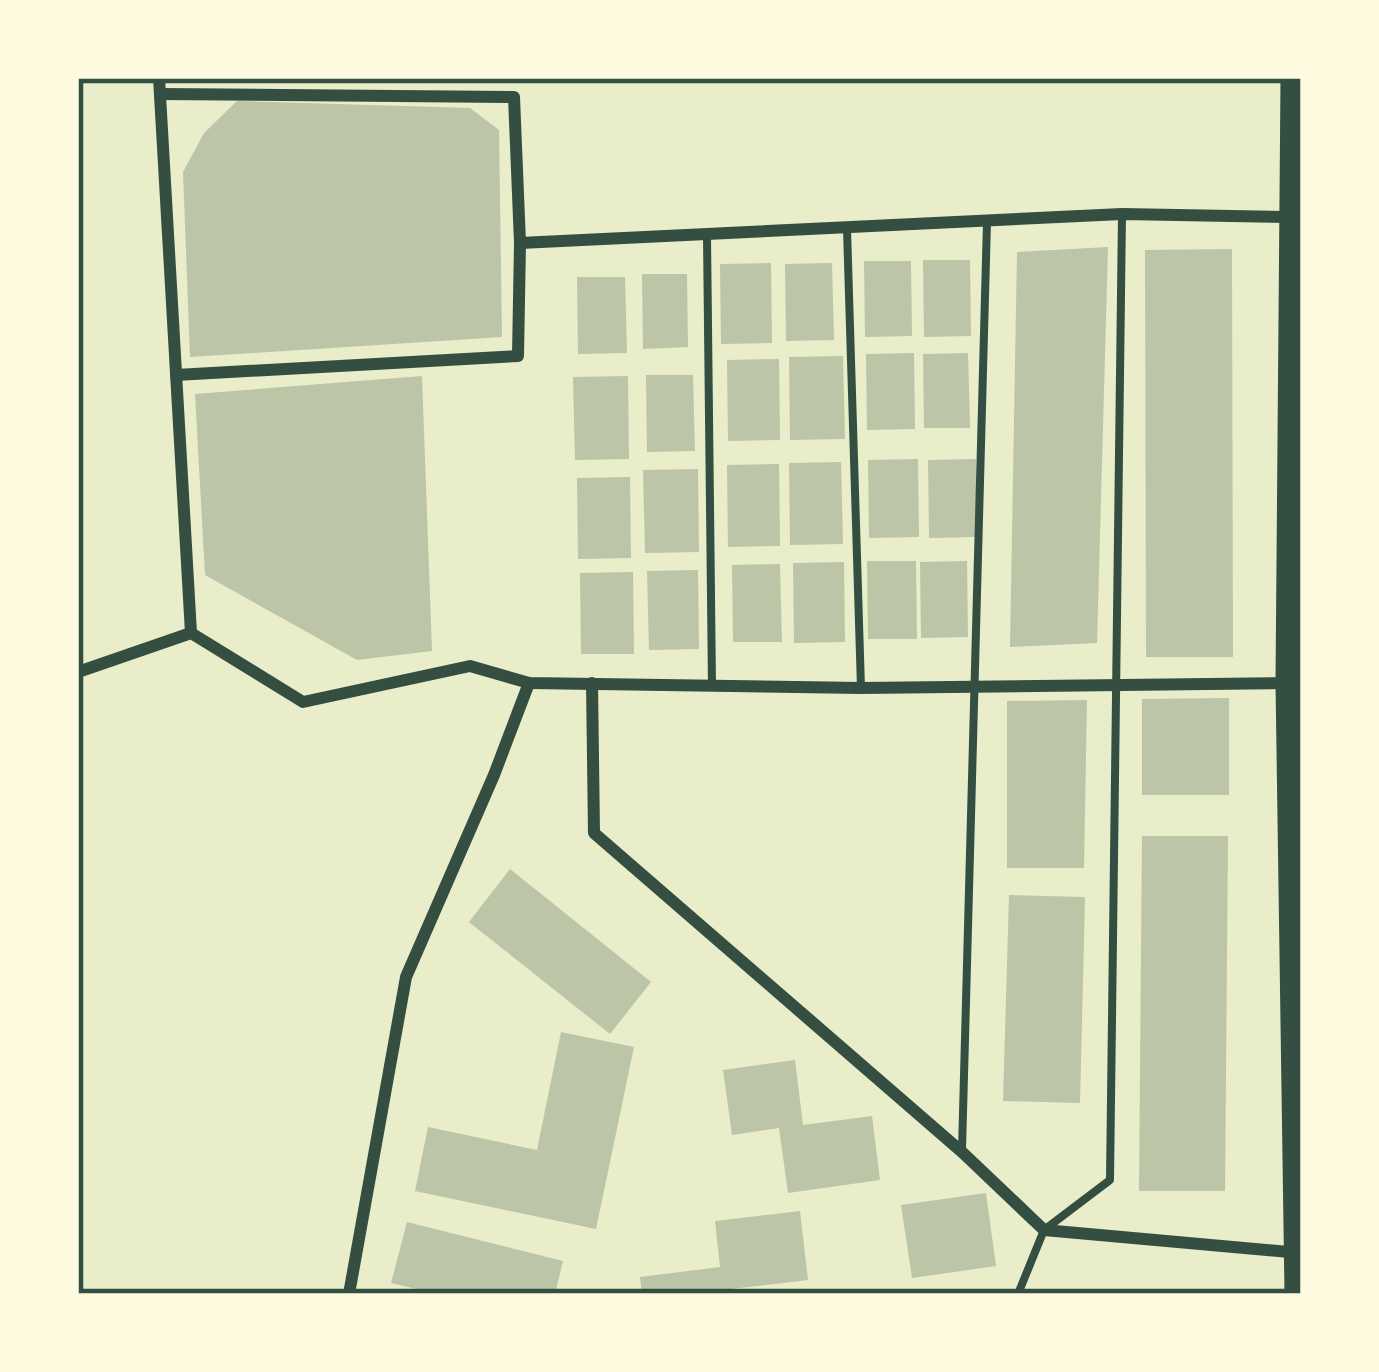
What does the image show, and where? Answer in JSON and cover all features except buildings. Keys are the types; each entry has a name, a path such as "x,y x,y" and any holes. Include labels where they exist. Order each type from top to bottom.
{"main road":[{"path":"1291,78 1286,682 1298,1253 1295,1294"}],"street":[{"path":"158,78 191,633"},
{"path":"160,94 514,97 520,243 518,356 176,375"},
{"path":"520,243 1122,214 1288,217"},
{"path":"78,672 191,633"},
{"path":"191,633 303,702 470,666 529,683 861,688 1286,682"},
{"path":"349,1294 406,977 529,683"},
{"path":"592,683 594,833 962,1152 1044,1230 1298,1253"}],"lane":[{"path":"1018,1294 1044,1230 1110,1180 1122,214"},
{"path":"962,1152 988,222"},
{"path":"848,229 861,688"},
{"path":"707,236 712,686"}]}
